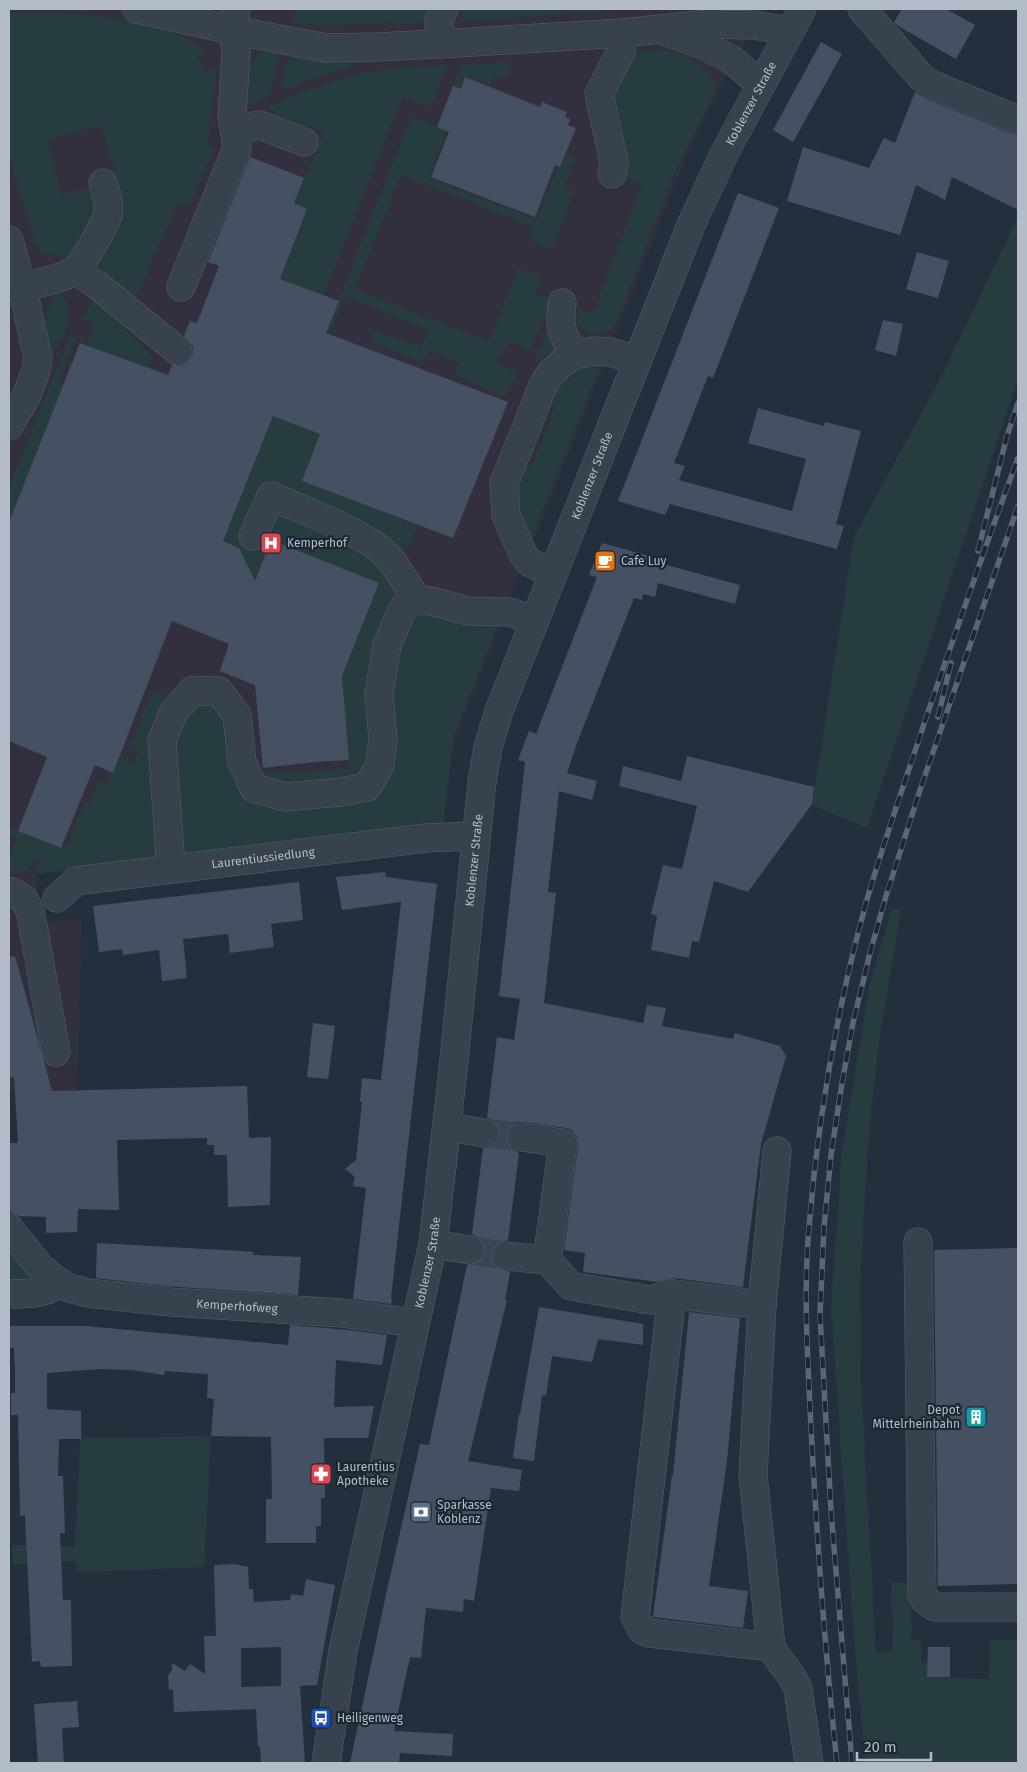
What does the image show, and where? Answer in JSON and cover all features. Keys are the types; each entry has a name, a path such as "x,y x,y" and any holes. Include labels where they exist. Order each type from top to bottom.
{"street":[{"path":"137,9 234,20 326,48 440,44 622,33 663,19 709,24 753,25 796,20"},
{"path":"440,44 439,22 444,9"},
{"path":"862,9 922,78 935,86 1015,112"},
{"path":"663,19 705,46 732,60 761,85"},
{"path":"181,287 237,148 232,115 236,51 234,20"},
{"name":"Koblenzer Straße","path":"326,1763 343,1651 433,1244 447,1127 484,765 491,738 499,711 691,224 722,158 796,20"},
{"path":"612,174 614,162 600,94 622,49 622,33"},
{"path":"235,133 260,125 304,142"},
{"path":"19,296 76,270 86,256 108,213 108,203 103,183"},
{"path":"9,240 19,296 33,334 37,353 36,370 26,395 9,426"},
{"path":"76,270 178,351"},
{"path":"562,303 560,323 564,337 575,355"},
{"path":"9,390 33,334"},
{"path":"554,574 529,562 523,554 506,515 504,483 542,388 550,374 563,362 575,355 593,350 610,352 638,360"},
{"path":"253,536 271,496 348,530 382,551 417,600"},
{"path":"171,869 162,741 173,712 192,691 219,691 237,715 242,762 254,788 285,797 341,792 367,787 380,766 383,740 379,694 387,645 403,608 417,600 431,601 468,612 504,611 535,621"},
{"name":"Laurentiussiedlung","path":"58,898 76,881 426,838 476,836"},
{"path":"9,891 23,898 30,910 56,1052"},
{"path":"447,1127 485,1132"},
{"path":"521,1137 563,1143 547,1260"},
{"path":"777,1152 762,1305 753,1475 771,1647 795,1680 798,1689 809,1763"},
{"name":"Kemperhofweg","path":"9,1228 39,1266 69,1288 88,1293 170,1302 340,1314 415,1324"},
{"path":"918,1242 922,1594 925,1600 936,1607 1018,1608"},
{"path":"433,1244 470,1250"},
{"path":"506,1256 547,1260 571,1286 650,1300 672,1294 762,1305"},
{"path":"9,1294 40,1292 61,1283"},
{"path":"672,1294 635,1617 642,1630 649,1634 771,1647"}],"shaded area":[{"name":"Kemperhof","path":"9,9 763,9 716,93 684,162 454,740 443,828 36,874 42,922 82,920 77,1090 9,1092"}],"green space":[{"path":"294,9 436,9 431,22 328,26 292,22"},
{"path":"461,9 640,9 464,21"},
{"path":"9,12 84,15 140,23 166,30 189,40 207,51 197,57 205,72 214,66 215,80 208,139 213,151 190,204 177,205 135,299 104,274 97,258 113,180 117,179 101,125 47,140 62,195 92,187 98,218 64,263 62,257 41,254 36,245 9,156"},
{"path":"658,50 674,52 693,60 709,74 716,85 713,97 674,174 615,326 603,333 590,333 580,325 578,318 579,309 593,314 642,184 619,177 613,99 633,54"},
{"path":"273,51 280,52 269,96 252,105 246,100 246,75 248,68 256,57"},
{"path":"289,54 368,59 367,61 285,89 282,87"},
{"path":"509,61 510,77 493,78 490,85 466,75 461,89 453,86 462,66"},
{"path":"448,65 431,107 402,97 324,295 295,285 275,336 254,346 307,209 294,203 324,133 277,115 268,108 291,97 354,76 376,71"},
{"path":"411,117 441,129 449,126 429,178 537,220 558,166 560,167 566,154 575,157 564,188 574,191 552,250 529,241 534,227 401,175 355,289 489,342 518,268 541,277 535,293 553,300 529,350 509,341 497,363 518,373 505,396 455,375 459,363 428,351 423,362 371,342 375,330 421,347 429,330 345,296 330,334 326,333"},
{"path":"1018,217 1018,380 867,828 812,805 854,537 938,383"},
{"path":"60,292 68,309 67,326 51,359 49,354 47,313 53,299"},
{"path":"96,297 152,357 148,368 86,345 94,324 82,319"},
{"path":"557,311 563,343 539,361 535,358"},
{"path":"70,336 76,338 58,381 64,384 9,522 9,489"},
{"path":"602,362 530,542 516,494 519,473 534,461 555,407 552,390 572,368"},
{"path":"273,416 320,434 302,481 418,526 404,556 417,573 425,592 499,622 454,735 443,828 36,874 40,861 34,858 29,870 9,873 9,858 17,838 11,836 9,840 9,827 65,850 84,803 90,804 98,782 107,785 119,759 134,765 139,752 129,748 152,692 162,695 176,690 181,679 192,674 210,679 252,774 349,769 342,676 379,583 272,540 241,616 230,611 247,565 239,548 223,541"},
{"path":"892,908 901,911 879,1042 869,1134 860,1283 861,1384 876,1652 893,1650 891,1582 910,1583 912,1640 921,1640 921,1663 927,1663 928,1677 989,1679 990,1640 1018,1639 1018,1763 865,1763 853,1626 831,1307 842,1151 869,986"},
{"path":"11,1253 15,1254 34,1278 33,1281 9,1285 9,1255"},
{"path":"211,1436 204,1567 76,1573 76,1561 13,1565 12,1545 75,1546 80,1438"}],"building":[{"path":"902,9 946,9 975,25 956,59 898,26 894,22"},
{"path":"821,42 842,54 793,142 773,130"},
{"path":"465,77 540,107 542,102 567,112 565,117 570,119 568,125 576,128 560,167 555,165 535,217 431,177 449,132 437,127 453,86 461,89"},
{"path":"915,92 929,100 1018,135 1018,210 952,177 945,200 916,185 900,235 787,201 803,147 869,168 884,138 895,143"},
{"name":"Kemperhof","path":"250,157 304,178 294,203 307,209 280,279 339,301 326,333 508,402 453,538 302,481 320,434 273,416 223,541 239,548 255,581 271,540 379,583 342,676 349,760 263,768 255,685 220,671 229,644 172,621 113,773 95,765 61,848 18,831 47,757 9,741 9,522 80,343 168,375 172,365 183,366 190,360 193,354 193,346 184,336 190,321 197,323 219,266 208,262"},
{"path":"738,193 779,208 713,378 708,376 674,463 685,466 679,480 792,511 806,459 748,443 758,408 824,426 825,422 861,431 836,524 844,526 837,549 670,504 665,515 618,501"},
{"path":"917,252 949,261 938,298 906,289"},
{"path":"883,320 903,324 896,356 875,350"},
{"path":"602,543 664,560 663,564 740,585 735,604 658,583 655,597 643,594 642,600 634,598 567,773 597,781 592,800 559,791 548,892 556,893 544,1003 643,1023 647,1005 666,1008 662,1026 733,1039 735,1033 780,1046 786,1056 761,1144 743,1287 674,1278 658,1282 583,1272 585,1253 564,1250 578,1145 577,1137 572,1130 566,1128 523,1122 516,1122 509,1127 506,1134 506,1142 511,1149 519,1153 508,1240 500,1242 494,1247 490,1255 492,1262 497,1268 510,1272 505,1300 507,1300 468,1461 522,1470 519,1491 491,1488 474,1601 464,1599 463,1612 426,1608 421,1658 410,1657 394,1731 453,1734 452,1756 400,1753 399,1763 350,1763 420,1444 429,1445 467,1265 476,1264 482,1260 485,1253 485,1245 480,1238 472,1234 483,1148 490,1148 497,1143 500,1135 499,1127 495,1121 487,1117 497,1037 514,1040 520,999 499,996 525,762 518,760 529,731 536,734 597,577 589,575"},
{"path":"687,756 814,787 812,804 748,892 714,881 699,942 692,941 689,958 651,950 657,916 651,914 663,865 682,869 697,806 619,786 623,766 681,781"},
{"path":"385,872 386,877 437,884 391,1304 353,1299 366,1188 353,1186 355,1177 345,1169 356,1160 362,1102 360,1101 362,1078 381,1080 401,902 342,910 336,877"},
{"path":"299,882 303,920 271,924 274,947 230,953 228,934 183,939 187,978 162,981 159,950 123,955 122,949 99,952 93,906"},
{"path":"15,956 52,1091 247,1086 249,1138 271,1137 270,1205 228,1207 227,1155 214,1155 214,1145 207,1145 207,1138 117,1140 119,1210 78,1209 77,1232 46,1233 46,1217 19,1216 12,1213 9,1209 9,1143 18,1143 14,1077 9,1078 9,957"},
{"path":"313,1023 335,1026 328,1079 307,1077"},
{"path":"97,1243 239,1251 253,1252 253,1255 301,1257 298,1295 164,1286 96,1278"},
{"name":"Depot Mittelrheinbahn","path":"1018,1248 1018,1584 938,1586 934,1250"},
{"path":"539,1307 643,1324 643,1345 598,1339 592,1362 552,1356 546,1396 542,1395 534,1461 513,1458 519,1414"},
{"path":"689,1312 740,1318 727,1461 709,1586 748,1591 743,1628 653,1617 673,1475"},
{"path":"290,1325 387,1335 382,1365 336,1360 334,1407 374,1406 368,1438 324,1438 325,1498 321,1498 321,1526 316,1526 316,1543 266,1543 266,1499 272,1499 271,1437 211,1436 214,1399 207,1398 208,1374 165,1371 164,1375 132,1370 101,1369 47,1373 47,1409 81,1411 81,1439 59,1439 58,1476 63,1476 65,1533 60,1533 63,1600 71,1600 72,1666 41,1667 40,1661 32,1662 25,1515 20,1516 18,1415 11,1415 11,1393 15,1393 15,1371 14,1348 10,1348 10,1326 86,1326 288,1345"},
{"path":"234,1564 248,1567 249,1589 253,1589 254,1602 290,1600 291,1594 303,1596 306,1579 335,1585 317,1685 300,1686 305,1763 261,1763 260,1746 258,1747 256,1709 174,1712 173,1689 169,1690 168,1676 172,1670 172,1663 185,1671 190,1664 205,1674 204,1636 216,1636 214,1565","holes":["281,1647 281,1686 241,1687 241,1648"]},
{"path":"928,1647 950,1647 950,1677 927,1677"},
{"path":"77,1701 79,1727 62,1728 64,1763 38,1763 34,1704"}],"tunnel":[{"path":"485,1133 521,1137"},
{"path":"470,1250 506,1256"}],"railway":[{"path":"978,551 1007,436 1018,403"},
{"path":"837,1763 819,1554 807,1328 807,1252 823,1104 846,983 866,903 926,718 1018,458"},
{"path":"852,1763 831,1511 820,1315 824,1227 831,1155 853,1023 886,896 921,787 1018,506"},
{"path":"938,717 951,663"}],"place":[{"name":"Kemperhof","path":"271,543"},
{"name":"Cafe Luy","path":"605,561"},
{"name":"Depot Mittelrheinbahn","path":"976,1417"},
{"name":"Laurentius Apotheke","path":"321,1474"},
{"name":"Sparkasse Koblenz","path":"421,1512"},
{"name":"Heiligenweg","path":"321,1718"}]}
